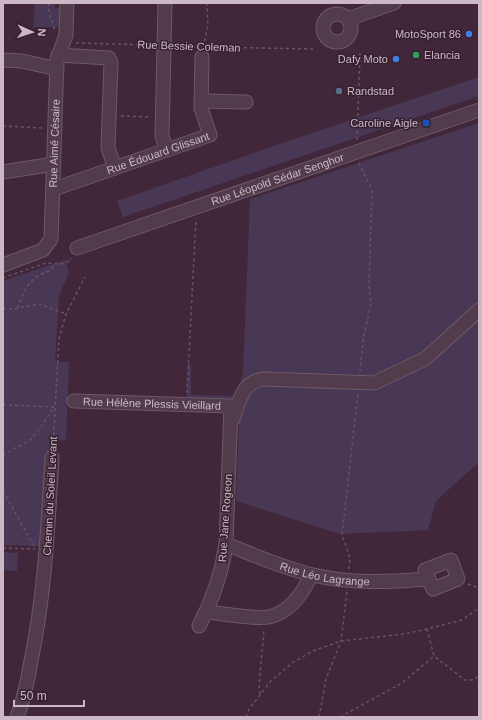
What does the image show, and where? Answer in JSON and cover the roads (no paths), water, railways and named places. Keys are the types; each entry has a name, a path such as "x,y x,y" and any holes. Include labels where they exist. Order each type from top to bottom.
{"street":[{"name":"Rue Aimé Césaire","path":"3,264 37,253 48,245 53,231 57,69 58,56 67,28 67,3"},
{"path":"165,3 162,136 167,150"},
{"path":"348,19 394,3"},
{"name":"Rue Édouard Glissant","path":"54,189 210,135 201,108 202,52"},
{"path":"58,56 109,58 111,62 108,148 115,168"},
{"path":"3,60 22,61 57,69"},
{"path":"201,100 246,102"},
{"name":"Rue Léopold Sédar Senghor","path":"74,251 99,240 479,110"},
{"path":"3,172 54,164"},
{"path":"230,428 246,387 256,380 264,379 374,383 425,359 479,310"},
{"name":"Rue Hélène Plessis Vieillard","path":"74,401 231,406"},
{"name":"Rue Jane Rogeon","path":"199,626 217,588 223,566 226,544 231,406"},
{"name":"Chemin du Soleil Levant","path":"17,717 25,691 38,631 46,563 52,457"},
{"name":"Rue Léo Lagrange","path":"226,544 311,575 348,581 379,582 428,579"},
{"path":"206,612 264,617 276,614 295,602 304,590 311,575"}],"place":[{"name":"MotoSport 86","path":"469,34"},
{"name":"Elancia","path":"416,55"},
{"name":"Dafy Moto","path":"396,59"},
{"name":"Randstad","path":"339,91"},
{"name":"Caroline Aigle","path":"426,123"}]}
